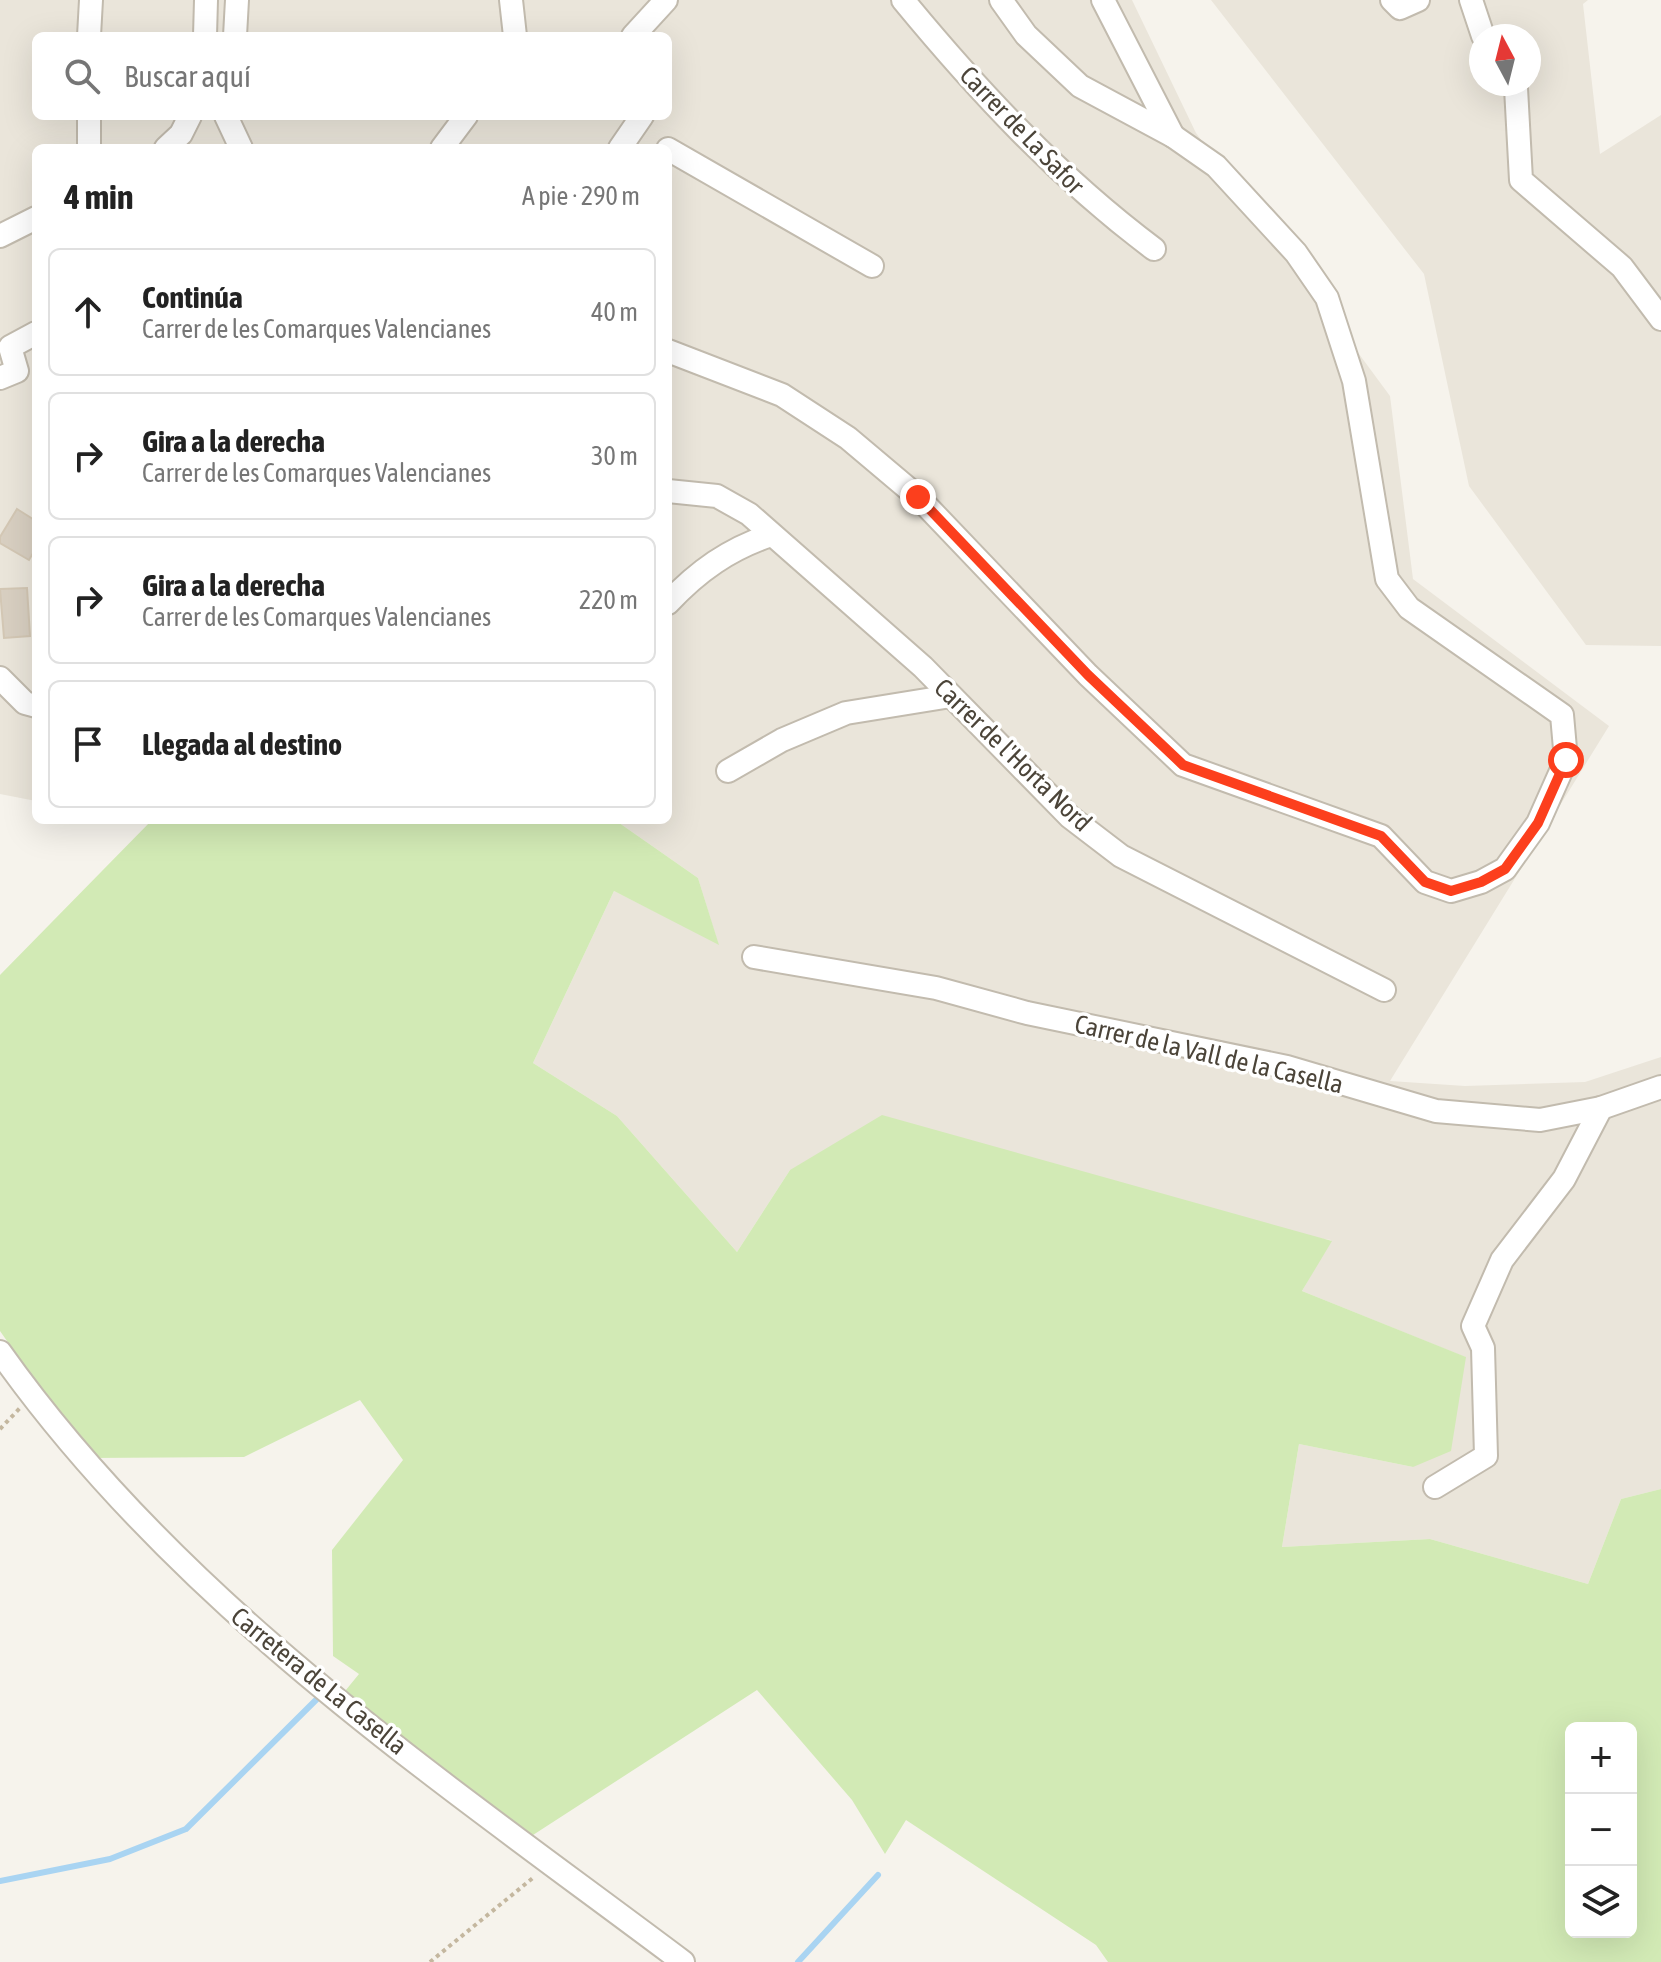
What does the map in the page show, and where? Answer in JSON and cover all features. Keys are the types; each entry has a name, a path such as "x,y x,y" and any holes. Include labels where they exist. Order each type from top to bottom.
{"street":[{"path":"89,32 91,0"},
{"path":"205,32 206,0"},
{"path":"235,32 237,0"},
{"path":"511,0 515,32"},
{"path":"637,32 666,0"},
{"name":"Carrer de La Safor","path":"903,0 1047,159 1100,209 1154,249"},
{"path":"672,353 782,395 848,438 918,497 1088,675 1183,765 1381,836 1425,882 1451,891 1481,882 1505,869 1538,823 1566,760 1562,715 1409,608 1387,579 1354,381 1327,298 1296,253 1216,166 1173,136 1080,86 1026,35 1001,0"},
{"path":"1103,0 1173,136"},
{"path":"1392,0 1400,8 1418,0"},
{"path":"1471,0 1479,24"},
{"path":"1516,96 1521,180 1622,267 1661,319"},
{"path":"89,120 89,144"},
{"path":"170,144 181,134 188,120"},
{"path":"228,120 239,144"},
{"path":"445,144 463,120"},
{"path":"623,144 640,120 662,144"},
{"path":"672,152 872,266"},
{"path":"0,236 32,220"},
{"path":"0,378 17,371 10,347 32,335"},
{"name":"Carrer de l'Horta Nord","path":"672,491 717,496 749,514 900,647 1070,817 1121,856 1384,990"},
{"path":"672,599 694,575 741,545 771,535"},
{"path":"0,678 25,703 32,705"},
{"path":"728,771 782,740 846,713 951,696"},
{"name":"Carrer de la Vall de la Casella","path":"754,957 936,988 1027,1013 1287,1067 1436,1111 1540,1120 1601,1108 1661,1087"},
{"path":"1435,1487 1486,1456 1483,1348 1473,1326 1502,1260 1564,1179 1601,1108"},
{"name":"Carretera de La Casella","path":"0,1352 72,1449 188,1572 324,1691 683,1962"}],"path":[{"path":"0,1429 31,1396"},
{"path":"430,1962 552,1863"}],"shaded area":[{"path":"0,0 1132,0 1196,133 1390,396 1413,579 1609,726 1390,1081 1465,1086 1585,1082 1661,1057 1661,1489 1621,1499 1588,1584 1430,1539 1282,1547 1299,1444 1413,1467 1465,1357 1302,1291 1331,1240 790,1170 737,1252 617,1116 533,1063 614,891 718,943 698,878 621,824 672,824 672,144 32,144 32,800 0,794"},
{"path":"1211,0 1588,0 1583,4 1600,154 1661,115 1661,646 1586,645 1469,486 1424,274"}],"green space":[{"path":"148,824 621,824 698,878 719,945 614,891 533,1063 617,1116 737,1252 790,1170 882,1115 1332,1241 1302,1291 1466,1357 1451,1451 1413,1467 1299,1444 1282,1547 1430,1539 1588,1584 1621,1499 1661,1489 1661,1962 1108,1962 1096,1945 906,1820 885,1854 852,1800 757,1690 533,1835 341,1696 359,1674 333,1656 332,1550 403,1460 360,1400 244,1457 89,1458 0,1331 0,975"}],"building":[{"path":"17,509 32,518 32,555 29,560 0,543 0,537"},
{"path":"27,588 30,636 4,638 0,589"}],"waterway":[{"path":"0,1881 110,1859 186,1829 322,1694"},
{"path":"798,1962 878,1875"}],"route":[{"path":"918,497 1088,675 1183,765 1381,836 1425,882 1451,891 1481,882 1505,869 1538,823 1566,760"}]}
